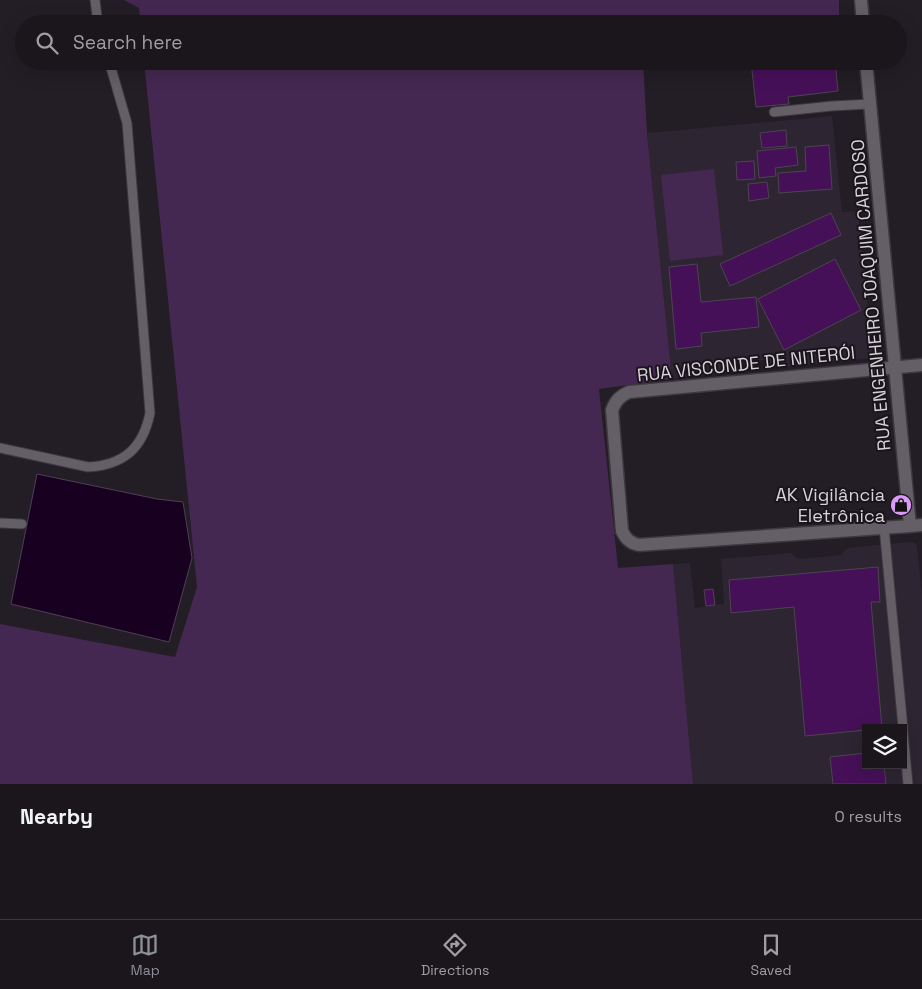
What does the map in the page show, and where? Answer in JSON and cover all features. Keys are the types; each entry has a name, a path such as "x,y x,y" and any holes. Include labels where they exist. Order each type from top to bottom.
{"street":[{"path":"862,0 863,15"},
{"name":"RUA ENGENHEIRO JOAQUIM CARDOSO","path":"867,70 895,367 916,525"},
{"name":"RUA VISCONDE DE NITERÓI","path":"884,528 632,544 622,531 612,410 615,402 629,392 922,364"},
{"path":"884,528 916,525"}],"lane":[{"path":"95,0 97,15"},
{"path":"0,448 88,467 102,466 115,463 127,456 139,443 147,428 150,413 127,122 112,70"},
{"path":"774,112 870,104"},
{"path":"0,523 22,524"},
{"path":"884,528 902,724"},
{"path":"907,769 908,784"}],"shaded area":[{"path":"124,0 839,0 839,15 139,15 139,8"},
{"path":"145,70 644,70 647,133 672,379 599,389 618,568 673,564 693,784 0,784 0,624 175,657 197,587"},
{"path":"832,116 842,212 858,211 873,358 776,368 765,360 738,363 724,374 672,379 647,133"},
{"path":"714,169 723,255 670,261 661,175"},
{"path":"37,474 157,499 183,502 192,558 169,642 11,604"},
{"path":"910,542 917,546 922,595 922,784 693,784 673,564 690,563 695,608 724,604 721,559 791,553 798,559 841,555 847,548"}],"building":[{"path":"752,70 836,70 838,91 788,97 789,104 756,107"},
{"path":"786,130 787,146 762,148 760,133"},
{"path":"829,145 832,189 779,193 778,173 806,171 805,147"},
{"path":"796,147 798,165 775,168 776,176 759,178 757,151"},
{"path":"754,161 755,179 737,180 736,162"},
{"path":"767,182 769,198 749,201 748,184"},
{"path":"831,213 841,235 730,286 720,264"},
{"path":"835,259 861,310 784,350 758,299"},
{"path":"697,264 701,302 756,297 759,327 701,333 702,346 676,349 669,267"},
{"path":"878,567 880,602 871,602 882,724 862,724 862,730 805,736 794,607 731,613 729,580"},
{"path":"713,589 715,605 706,606 704,590"},
{"path":"862,753 862,769 884,769 886,784 833,784 830,757"}],"place":[{"name":"AK Vigilância Eletrônica","path":"901,505"}]}
